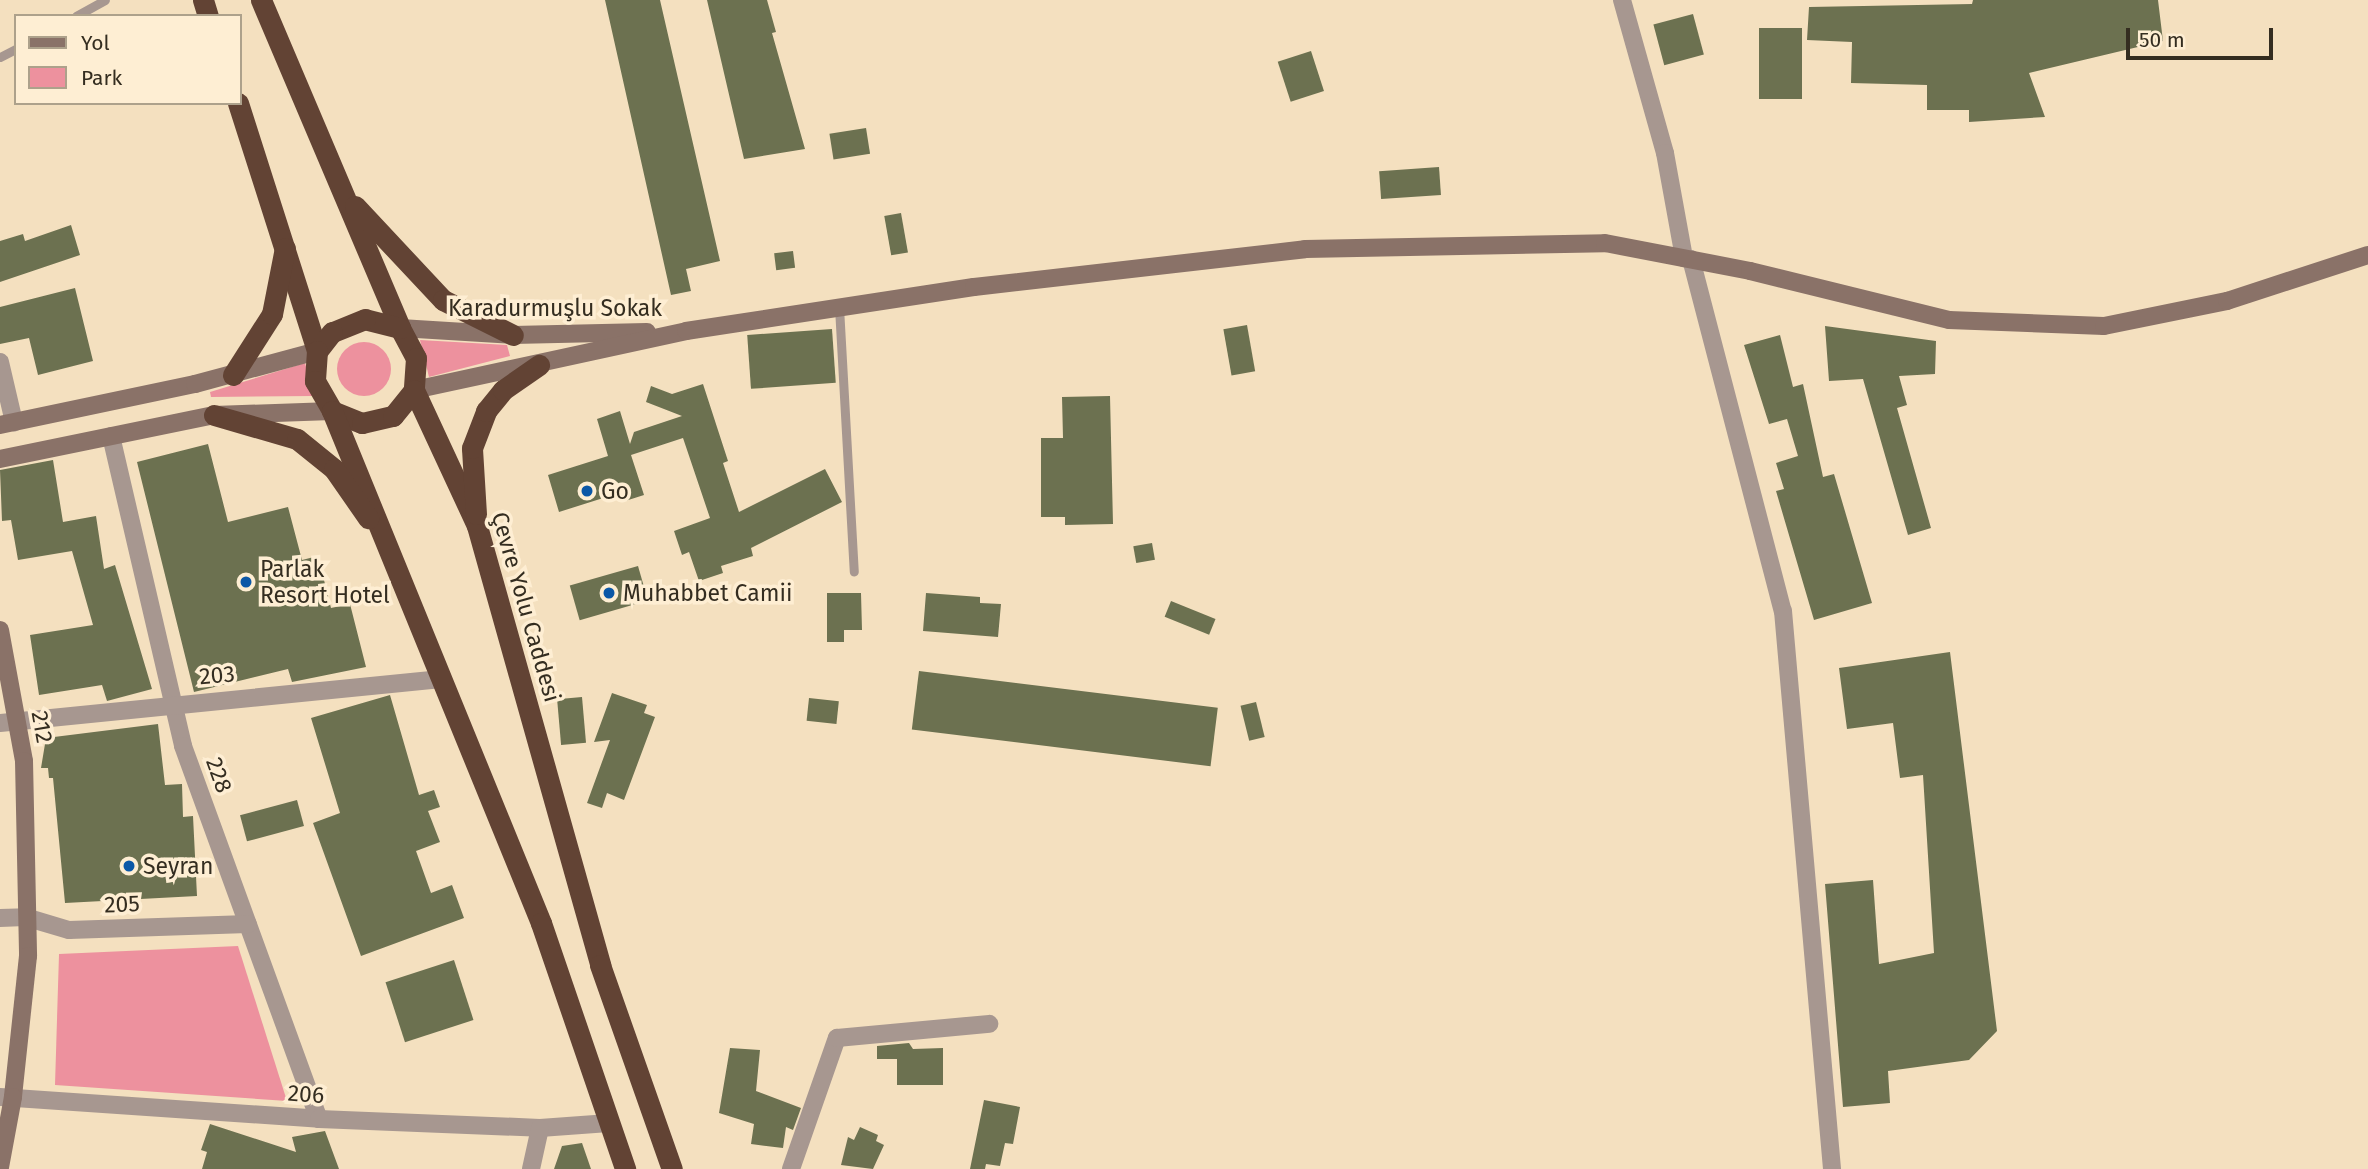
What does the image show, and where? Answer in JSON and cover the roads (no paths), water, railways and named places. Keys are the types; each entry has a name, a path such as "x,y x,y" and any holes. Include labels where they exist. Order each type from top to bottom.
{"highway":[{"name":"Çevre Yolu Caddesi","path":"261,0 400,328 416,358 414,390 477,526 600,965 672,1169"},
{"path":"239,105 286,246 317,352 315,381 332,411 393,554 439,680 541,923 625,1169"},
{"path":"346,197 443,300 513,335"},
{"path":"233,375 272,313 286,246"},
{"path":"317,352 332,332 347,322 365,319 400,328"},
{"path":"477,526 472,448 486,411 503,390 539,365"},
{"path":"332,411 345,419 378,422 393,416 414,390"},
{"path":"214,415 297,439 334,469 393,554"}],"main road":[{"path":"686,331 974,287 1305,249 1605,243 1688,259 1949,320 2104,326 2227,302 2368,255"},
{"name":"Karadurmuşlu Sokak","path":"400,328 513,335 686,331"},
{"name":"Karadurmuşlu Sokak","path":"414,390 686,331"},
{"path":"7,423 233,375 317,352"},
{"path":"0,459 214,415 332,411"},
{"name":"212","path":"0,630 8,722 24,761 24,916 28,956 7,1097 0,1167"}],"street":[{"path":"1622,0 1665,153 1688,259 1783,611 1832,1169"},
{"path":"0,362 7,423"},
{"name":"228","path":"111,436 183,746 319,1119"},
{"name":"203","path":"8,722 174,703 439,680"},
{"name":"205","path":"0,918 24,916 69,930 248,924"},
{"path":"791,1169 837,1038 989,1024"},
{"name":"206","path":"7,1097 319,1119 540,1128 609,1123"},
{"path":"531,1169 540,1128"}],"lane":[{"path":"80,14 105,0"},
{"path":"839,307 854,572"}],"place":[{"name":"Go","path":"587,491"},
{"name":"Parlak Resort Hotel","path":"246,582"},
{"name":"Muhabbet Camii","path":"609,593"},
{"name":"Seyran","path":"129,866"}]}
